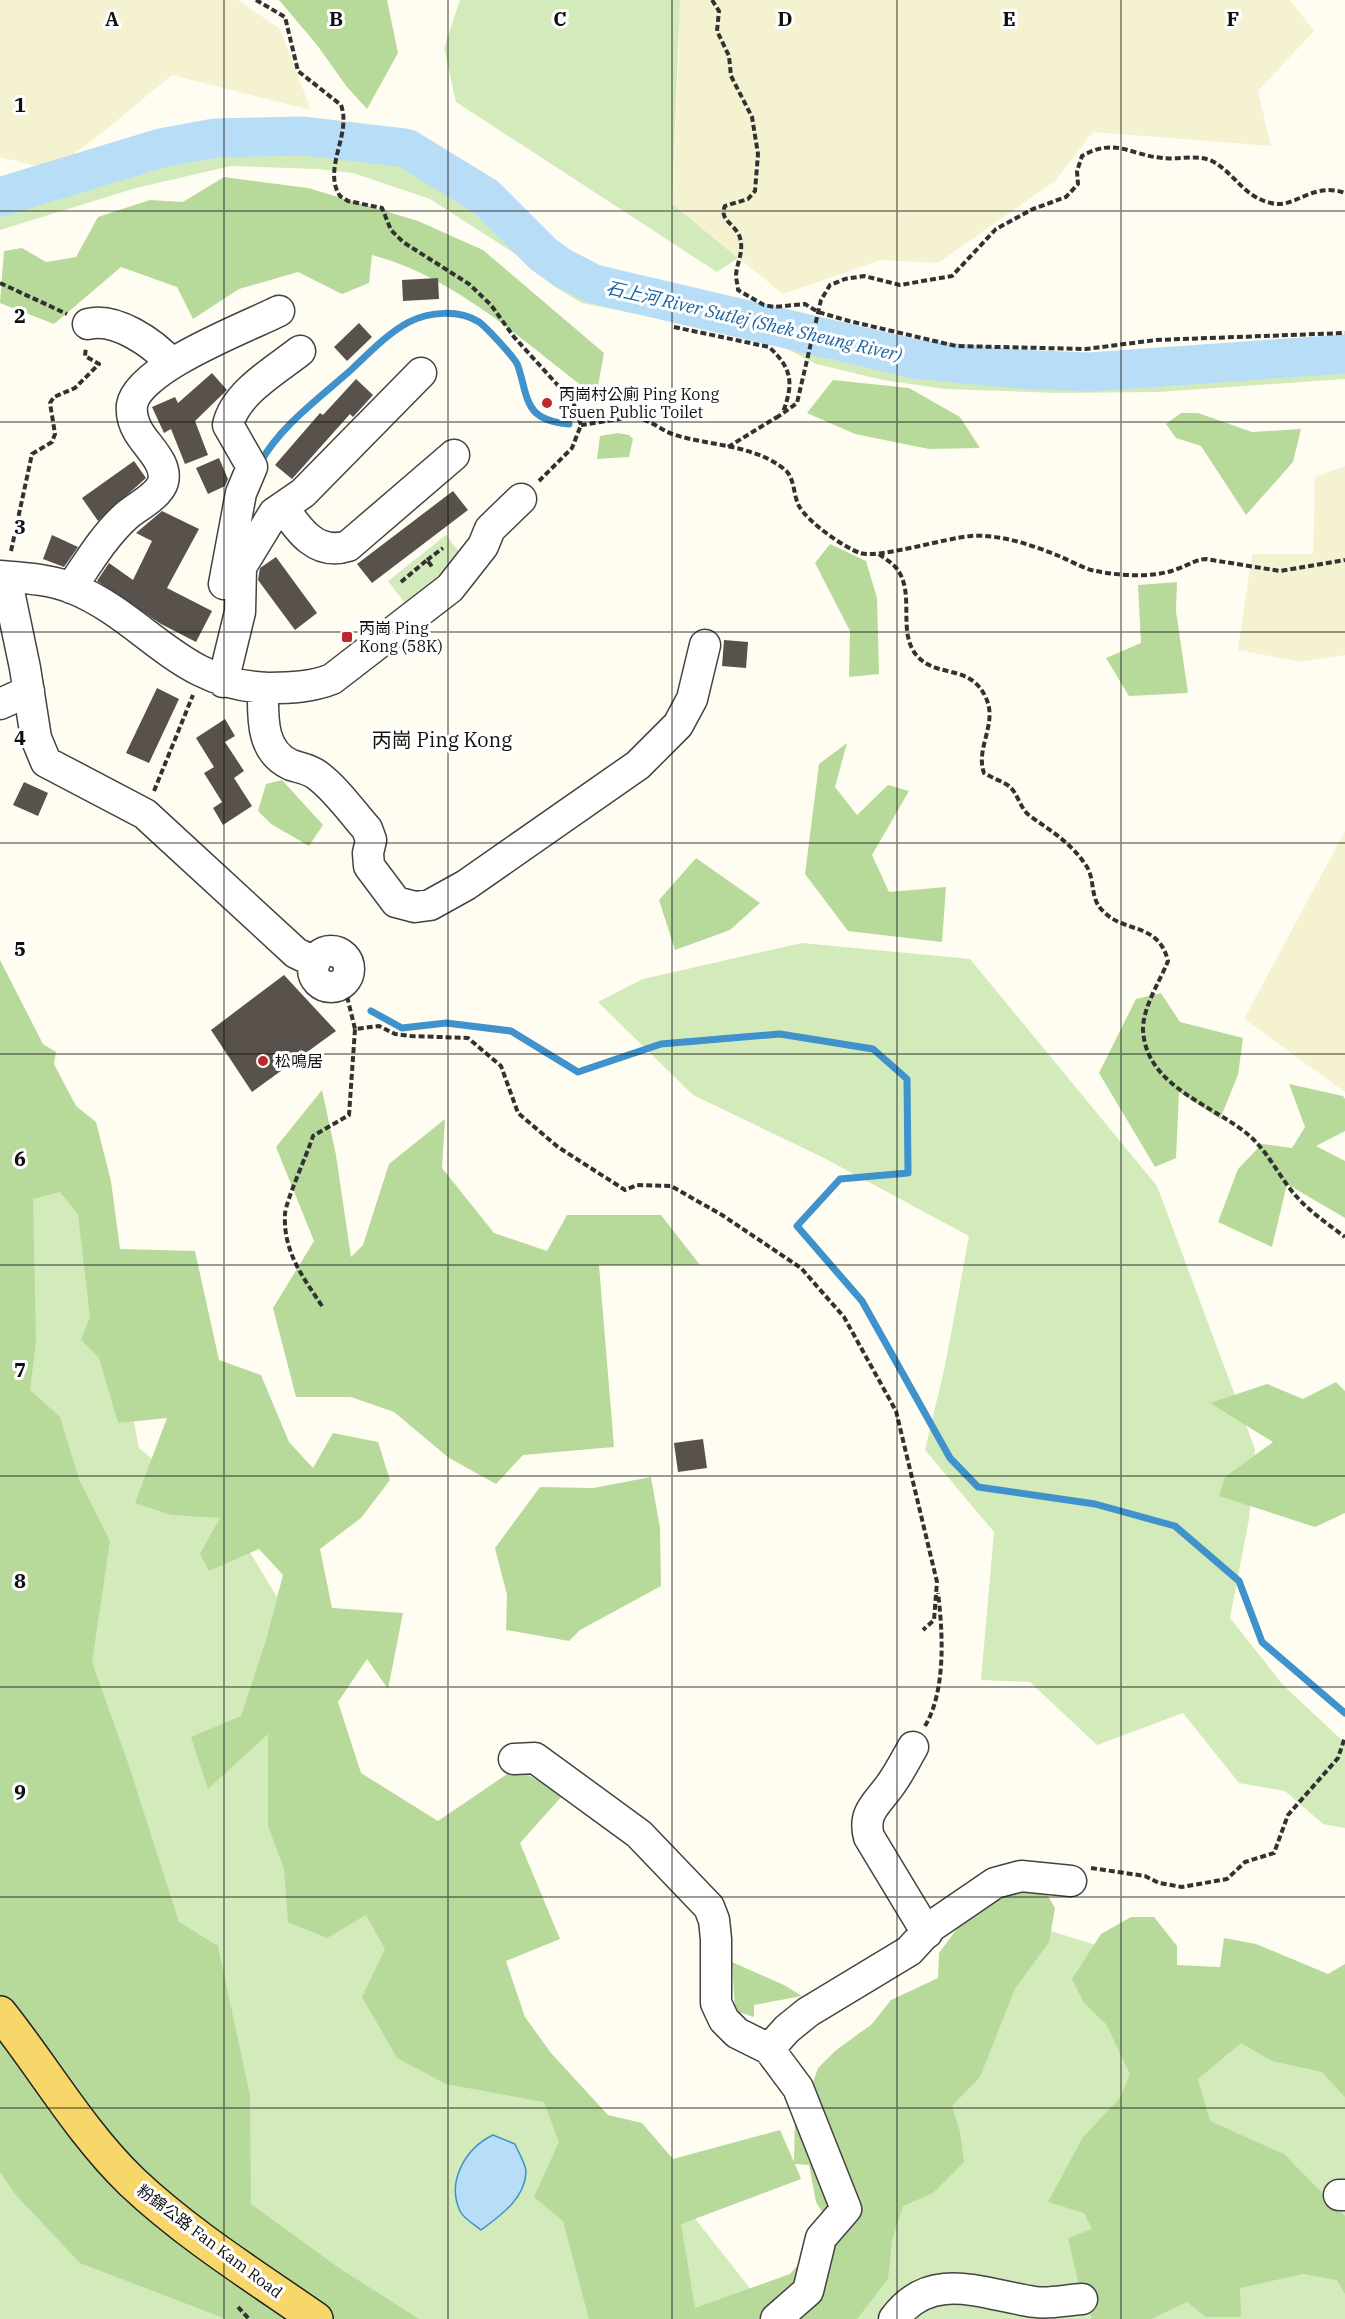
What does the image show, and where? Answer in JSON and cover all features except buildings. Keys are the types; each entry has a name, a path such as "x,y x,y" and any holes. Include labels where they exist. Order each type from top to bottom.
{"main road":[{"name":"粉錦公路 Fan Kam Road","path":"0,2013 93,2138 132,2182 168,2212 316,2319"}],"street":[{"path":"71,588 103,540 126,516 162,486 164,474 161,463 145,444 134,424 132,404 143,386 171,363 279,311"},
{"path":"88,324 100,321 143,338 158,348 171,363"},
{"path":"212,677 213,651 224,606 225,579 241,493 252,467 228,425 230,415 250,391 300,351"},
{"path":"212,677 240,612 241,567 274,513 303,493 421,373"},
{"path":"283,507 308,540 325,548 336,550 348,546 454,455"},
{"path":"315,962 296,953 145,814 46,762 36,738 29,691 3,577 48,582 71,588 99,603 170,654 212,677 263,688 312,685 332,679 450,588 483,546 490,529 521,499"},
{"path":"263,688 262,724 272,748 290,764 317,775 368,829 371,840 368,853 369,866 396,902 415,907 430,905 466,885 638,765 678,725 692,699 705,645"},
{"path":"0,704 29,691"},
{"path":"913,1747 892,1784 870,1810 867,1827 869,1837 927,1934"},
{"path":"514,1759 535,1758 639,1834 709,1907 714,1920 716,2003 724,2020 737,2033 769,2049 798,2088 846,2209 821,2238 808,2291 776,2319"},
{"path":"769,2049 787,2029 808,2012 909,1951 932,1926 995,1883 1022,1876 1071,1881"},
{"path":"894,2319 906,2302 938,2288 979,2290 1038,2302 1082,2299"}],"path":[{"path":"256,0 285,17 296,67 339,102 344,112 344,125 335,174 335,188 340,196 348,201 381,208 391,230 403,242 469,284 491,305 514,337 573,402 581,425 572,448 521,499"},
{"path":"712,0 719,11 717,31 729,56 731,76 752,117 758,154 755,191 748,199 725,206 722,212 740,234 742,247 736,274 738,290 764,305 774,307 805,304 818,312 956,346 1086,349 1156,340 1345,333"},
{"path":"728,447 797,403 823,294 830,285 845,279 864,276 900,285 952,276 996,229 1033,209 1066,197 1078,184 1077,171 1082,156 1094,150 1116,146 1161,158 1210,160 1230,175 1245,192 1274,204 1329,188 1345,193"},
{"path":"0,283 88,324 84,356 99,364 75,388 54,397 50,403 55,434 52,442 32,454 3,577"},
{"path":"674,327 769,347 780,357 789,372 790,393 783,412 776,418"},
{"path":"581,425 634,418 644,420 671,434 742,450 786,470 800,506 808,516 824,531 860,553 879,554 924,543 972,536 993,537 1039,548 1094,571 1120,575 1177,570 1194,560 1206,559 1280,571 1345,560"},
{"path":"427,560 443,548"},
{"path":"879,554 897,568 901,577 906,593 908,630 917,656 929,666 957,672 973,680 985,695 991,722 981,764 984,774 1009,786 1028,814 1064,838 1086,864 1093,878 1096,901 1103,911 1157,938 1166,951 1168,961 1145,1016 1143,1029 1156,1064 1174,1086 1252,1138 1296,1196 1345,1237"},
{"path":"145,814 212,677"},
{"path":"322,1306 290,1255 285,1213 307,1159 313,1136 350,1115 355,1029 345,987"},
{"path":"355,1029 380,1026 395,1034 468,1038 501,1066 518,1113 558,1148 625,1190 637,1185 671,1186 722,1215 801,1268 844,1317 896,1411 936,1582 943,1631 935,1709 913,1747"},
{"path":"923,1630 934,1620 936,1582"},
{"path":"1071,1881 1075,1864 1114,1873 1145,1875 1159,1883 1182,1887 1227,1879 1245,1862 1274,1853 1288,1815 1338,1758 1345,1737"},
{"path":"238,2307 249,2319"}],"shaded area":[{"path":"0,0 238,0 280,29 311,110 172,75 97,137 51,170 0,157"},
{"path":"678,0 1290,0 1314,31 1258,91 1271,146 1093,132 1055,181 938,263 881,260 783,294 672,205 679,47"},
{"path":"1345,466 1345,655 1300,662 1238,650 1252,554 1313,554 1315,477"},
{"path":"1345,831 1345,1092 1244,1019"}],"green space":[{"path":"279,0 387,0 398,53 367,109 347,87 317,45"},
{"path":"460,0 680,0 672,204 738,258 717,272 456,102 444,48"},
{"path":"283,123 334,126 404,139 490,191 527,227 583,261 899,343 969,354 1086,356 1345,340 1345,379 1158,392 1057,393 945,389 883,380 816,364 774,342 582,303 555,287 520,257 430,199 353,173 317,169 231,166 136,188 0,230 0,184 187,130"},
{"path":"224,177 308,188 418,221 483,250 604,353 596,397 517,335 462,296 433,279 372,255 369,283 342,294 298,272 239,289 193,319 177,287 121,267 54,324 0,303 4,251 22,248 46,262 76,257 98,217 150,200 183,202"},
{"path":"833,380 909,388 960,417 980,448 929,449 855,434 807,413"},
{"path":"1181,413 1198,413 1252,432 1301,429 1293,462 1246,515 1201,446 1176,438 1166,424"},
{"path":"618,433 629,435 633,439 629,457 597,459 600,436"},
{"path":"446,535 465,560 408,607 388,581"},
{"path":"830,544 866,561 877,598 879,674 849,677 850,631 815,563"},
{"path":"1177,582 1176,611 1188,693 1129,696 1106,658 1141,643 1138,585"},
{"path":"847,743 835,787 857,815 888,785 909,791 872,855 889,892 946,887 942,942 848,931 805,874 819,764"},
{"path":"282,780 323,825 309,846 271,824 258,811 266,784"},
{"path":"696,858 760,903 730,930 675,950 659,900"},
{"path":"802,943 970,959 1157,1186 1255,1449 1249,1519 1230,1618 1283,1685 1345,1743 1345,1828 1323,1824 1285,1791 1239,1783 1183,1713 1097,1745 1030,1682 981,1680 994,1532 925,1450 945,1366 969,1236 822,1157 693,1095 598,1002 643,979"},
{"path":"0,960 43,1044 56,1052 54,1064 76,1106 96,1122 111,1181 120,1249 195,1251 219,1360 261,1375 289,1442 313,1468 333,1433 378,1442 390,1480 361,1518 320,1549 332,1608 403,1613 388,1689 367,1659 338,1702 361,1773 438,1821 516,1768 563,1795 520,1843 560,1939 506,1961 525,2017 551,2053 608,2115 642,2123 673,2159 780,2130 794,2162 795,2110 810,2091 818,2068 835,2051 872,2024 891,2000 938,1978 939,1953 979,1899 1039,1880 1055,1908 1049,1942 1015,1989 980,2077 952,2106 960,2132 964,2162 933,2193 903,2206 892,2240 888,2279 857,2319 589,2319 563,2221 534,2197 559,2142 544,2102 446,2084 397,2058 362,1997 385,1949 366,1915 327,1938 288,1922 284,1869 268,1826 268,1734 208,1789 191,1737 241,1716 265,1643 283,1575 259,1549 209,1571 200,1554 220,1518 171,1515 135,1503 167,1418 118,1423 99,1358 81,1340 90,1317 78,1214 60,1192 33,1199 36,1342 30,1390 60,1417 79,1479 110,1541 92,1662 129,1766 179,1922 218,1946 250,2096 251,2204 339,2268 419,2319 226,2319 80,2263 15,2194 0,2172","holes":["795,2164 809,2165 816,2202 831,2226 790,2274 695,2308 681,2224 801,2179"]},
{"path":"1161,993 1180,1022 1243,1038 1238,1075 1220,1119 1179,1092 1176,1158 1155,1167 1099,1073 1136,999"},
{"path":"1289,1084 1343,1096 1345,1099 1345,1131 1316,1146 1345,1161 1345,1218 1287,1184 1272,1247 1218,1222 1238,1169 1262,1144 1292,1148 1305,1127"},
{"path":"322,1090 336,1155 351,1257 363,1245 389,1164 445,1119 442,1168 494,1233 547,1251 567,1215 661,1215 700,1265 599,1265 614,1447 523,1455 496,1484 449,1458 394,1412 351,1397 296,1397 273,1308 314,1241 276,1147"},
{"path":"0,1109 92,1211 139,1448 237,1531 277,1597 265,1643 511,2049 649,2160 771,2315 810,2293 953,1967 996,1914 1345,2022 1345,2319 353,2319 0,1980"},
{"path":"1336,1382 1345,1391 1345,1513 1315,1527 1219,1496 1225,1477 1273,1442 1210,1403 1267,1384 1303,1399"},
{"path":"651,1477 660,1528 661,1586 580,1630 569,1641 506,1630 507,1595 495,1548 540,1487 593,1488"},
{"path":"1131,1917 1154,1917 1177,1946 1177,1965 1220,1967 1224,1938 1256,1944 1328,1974 1345,1964 1345,2097 1322,2072 1272,2061 1241,2043 1198,2079 1210,2121 1284,2154 1345,2216 1345,2294 1337,2280 1303,2274 1240,2288 1241,2317 1206,2317 1187,2302 1151,2319 1092,2319 1082,2299 1068,2238 1092,2229 1084,2213 1048,2202 1083,2137 1120,2098 1130,2074 1106,2024 1084,2003 1072,1979 1101,1934"},
{"path":"732,1962 784,1985 802,1996 754,2005 754,2017 735,2011"},
{"path":"0,2063 263,2319 0,2319"}],"water":[{"path":"493,2135 515,2144 526,2171 525,2181 522,2190 511,2205 481,2230 466,2219 460,2211 455,2188 457,2177 467,2157 474,2148"}],"waterway":[{"name":"石上河 River Sutlej (Shek Sheung River)","path":"0,197 161,148 215,138 304,136 406,148 486,197 543,254 561,267 594,284 915,359 1017,369 1089,372 1345,354"},
{"path":"260,463 290,424 379,344 409,322 434,314 462,315 479,322 516,362 527,398 536,413 554,422 569,424"},
{"path":"371,1011 402,1028 446,1023 511,1031 578,1072 661,1044 780,1034 873,1049 907,1079 908,1173 840,1179 797,1226 862,1301 950,1458 978,1487 1095,1504 1175,1526 1239,1581 1262,1642 1345,1713"}],"place":[{"name":"丙崗村公廁 Ping Kong Tsuen Public Toilet","path":"547,403"},
{"name":"丙崗 Ping Kong (58K)","path":"347,637"},
{"name":"松鳴居","path":"263,1061"}],"district":[{"name":"丙崗 Ping Kong","path":"442,739"}]}
